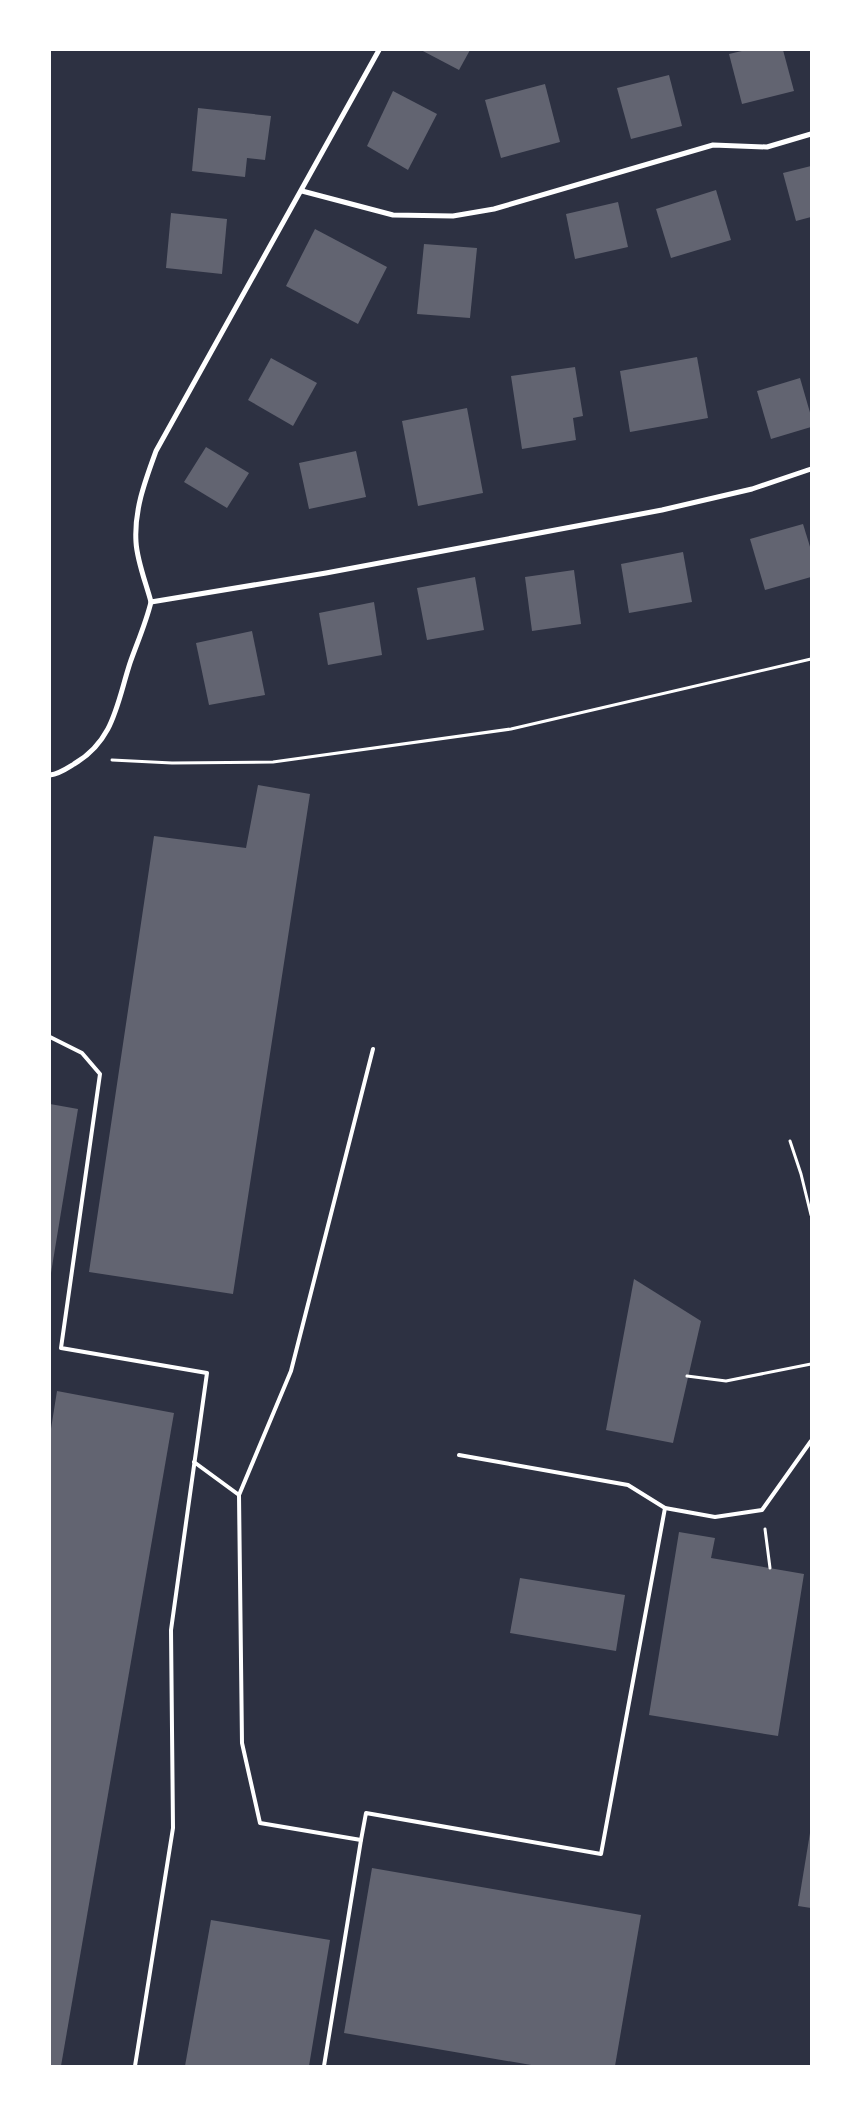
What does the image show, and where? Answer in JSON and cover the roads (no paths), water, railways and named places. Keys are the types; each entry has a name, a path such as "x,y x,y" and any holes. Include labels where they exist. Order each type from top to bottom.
{"street":[{"path":"50,776 57,775 85,758 104,738 115,716 130,663 144,629 151,602 136,543 136,514 143,484 156,452 379,50"},
{"path":"302,191 393,215 454,216 494,209 713,145 767,147 811,134"},
{"path":"151,602 326,574 662,510 752,489 811,470"}],"lane":[{"path":"50,1037 82,1053 100,1074 61,1348 207,1373 170,1630 173,1828 135,2066"},
{"path":"362,1840 260,1822 242,1743 239,1495 291,1371 373,1049"},
{"path":"459,1455 628,1485 665,1508 716,1517 762,1510 811,1441"},
{"path":"194,1462 239,1495"},
{"path":"324,2066 366,1813 601,1854 665,1508"}]}
